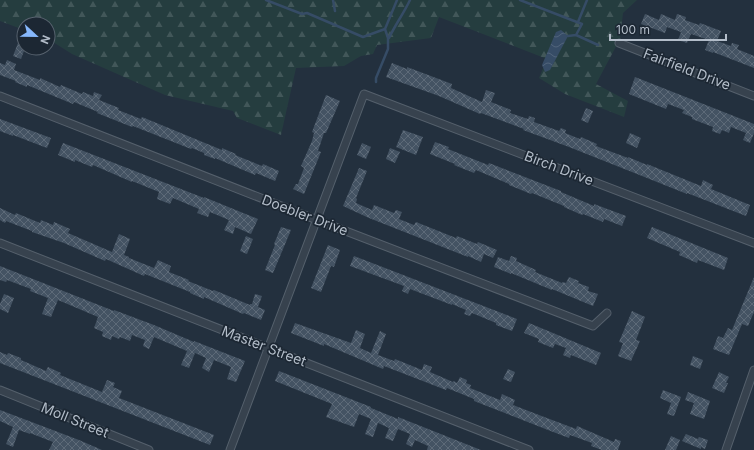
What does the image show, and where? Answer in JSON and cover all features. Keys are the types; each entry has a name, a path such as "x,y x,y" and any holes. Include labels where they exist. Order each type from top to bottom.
{"street":[{"name":"Fairfield Drive","path":"619,43 754,96"},
{"name":"Birch Drive","path":"317,220 364,94 754,243"},
{"name":"Doebler Drive","path":"0,96 593,326 607,313"},
{"path":"230,450 317,220"},
{"name":"Master Street","path":"0,243 529,450"},
{"path":"726,450 754,370"},
{"name":"Moll Street","path":"0,390 149,450"}],"green space":[{"path":"0,0 637,0 623,13 620,39 596,84 628,101 624,117 565,94 539,78 547,59 439,17 431,38 377,45 373,54 361,56 344,66 296,68 281,135 237,118 233,111 165,95 72,54 56,44 56,16 16,16 16,27 0,21"}],"water":[{"path":"561,30 568,36 550,70 545,72 542,65 556,32"}],"building":[{"path":"645,14 659,20 661,14 675,20 677,14 686,17 685,20 699,25 700,23 721,31 717,41 731,46 732,43 739,45 737,49 754,56 754,68 705,50 709,40 691,34 687,43 678,40 681,32 667,27 665,33 641,24"},
{"path":"16,48 16,56 22,56 21,59 13,56"},
{"path":"7,60 16,64 14,70 40,80 40,78 60,87 61,85 82,94 83,92 93,96 94,92 102,95 99,100 119,108 118,110 141,119 142,117 222,150 222,148 262,166 263,164 279,171 275,181 256,173 255,175 215,158 204,155 204,153 192,148 191,149 133,126 132,127 74,102 73,104 27,85 27,87 15,82 16,81 0,75 0,63 5,65"},
{"path":"392,63 452,84 451,88 482,102 486,90 495,93 491,102 511,110 510,113 528,119 529,116 535,118 534,122 559,131 561,128 566,130 565,133 580,139 581,137 597,144 596,146 647,164 701,186 703,180 713,185 711,189 750,205 746,216 523,130 524,129 481,113 480,114 439,96 386,77"},
{"path":"635,77 754,124 754,133 750,143 743,140 746,133 731,127 729,133 722,130 720,134 712,131 713,127 692,119 692,117 682,113 684,110 668,104 666,109 629,94"},
{"path":"326,95 340,101 326,133 324,133 318,151 321,152 304,194 293,189 296,184 298,184 304,168 301,166 312,141 314,133 312,132"},
{"path":"586,108 593,111 588,123 581,120"},
{"path":"0,119 51,138 47,148 0,131"},
{"path":"403,130 423,137 416,155 396,147"},
{"path":"630,133 641,138 637,148 626,143"},
{"path":"435,142 449,147 448,149 488,165 489,163 561,191 594,206 594,204 626,216 622,226 604,219 603,222 583,214 582,215 564,206 509,185 476,170 474,173 454,165 455,164 430,154"},
{"path":"63,143 258,219 251,234 235,227 233,234 224,230 229,220 210,212 208,217 197,213 199,209 173,198 170,204 157,199 159,192 93,165 92,167 58,155"},
{"path":"362,143 371,147 366,159 357,155"},
{"path":"390,148 400,152 395,163 386,159"},
{"path":"359,168 367,171 356,198 356,203 372,210 374,205 394,213 396,210 402,212 399,219 414,225 416,222 456,238 457,236 477,244 478,242 497,250 493,258 484,254 481,262 369,218 343,206"},
{"path":"0,208 15,215 16,213 40,223 41,220 53,225 54,222 70,229 68,233 112,252 119,234 130,239 124,255 129,258 154,268 158,260 171,266 169,272 250,305 252,304 255,294 262,296 258,307 265,310 261,320 204,297 204,299 145,274 144,276 106,259 105,261 64,243 6,221 5,223 0,220"},
{"path":"281,227 291,230 273,273 265,270"},
{"path":"652,227 728,258 724,270 698,260 697,263 679,255 680,252 647,238"},
{"path":"246,236 253,239 247,254 240,251"},
{"path":"328,245 340,250 334,267 331,266 321,292 311,288"},
{"path":"354,256 517,319 512,331 472,313 470,316 464,314 466,310 410,289 408,294 402,291 404,286 350,266"},
{"path":"511,256 517,258 516,261 536,270 535,272 562,283 566,283 569,277 579,281 578,283 589,287 588,291 598,294 593,306 494,267 498,257 509,261"},
{"path":"0,266 245,361 236,382 227,379 231,367 214,360 209,372 202,368 206,358 195,353 189,368 181,365 187,351 154,337 149,349 143,346 145,340 132,335 130,341 112,336 111,340 102,336 103,332 94,328 98,317 58,300 51,317 42,314 48,298 30,291 31,289 7,280 6,282 0,280"},
{"path":"754,277 754,312 748,326 742,324 729,355 713,349 718,336 723,338 728,328 732,330"},
{"path":"4,294 14,298 8,313 0,309 0,304"},
{"path":"632,311 645,317 636,340 640,341 631,361 618,356 623,343 619,342"},
{"path":"295,323 351,343 356,330 365,334 360,348 371,353 380,331 386,334 378,355 394,361 395,359 422,370 424,364 432,367 430,372 453,382 454,381 457,383 460,377 467,380 466,383 471,385 470,388 500,400 502,394 515,400 513,405 576,429 577,426 614,442 615,439 621,441 618,450 602,450 591,446 592,443 570,435 569,438 474,401 474,399 447,388 446,390 384,366 383,369 324,344 324,346 291,333"},
{"path":"529,323 601,353 596,365 571,355 570,358 563,355 566,348 555,344 553,348 538,342 539,339 524,333"},
{"path":"0,352 7,355 8,353 21,358 21,360 46,371 48,367 61,373 60,375 102,392 107,380 115,383 113,387 122,391 119,398 214,435 210,445 0,363"},
{"path":"693,356 703,360 700,369 690,365"},
{"path":"508,369 515,372 511,382 503,379"},
{"path":"279,371 398,419 398,417 481,450 427,450 428,446 415,440 412,447 406,444 410,434 398,429 393,441 385,438 389,428 378,423 373,437 365,434 371,419 359,414 354,427 326,417 332,404 275,381"},
{"path":"719,372 729,377 724,393 712,388"},
{"path":"663,390 681,397 674,416 667,414 671,403 660,398"},
{"path":"688,392 710,401 704,419 690,414 694,403 685,400"},
{"path":"0,410 102,450 49,450 53,442 19,430 13,447 6,444 13,427 0,421"},
{"path":"686,434 698,439 699,437 708,440 705,449 701,447 701,449 682,441"},
{"path":"671,436 680,440 676,450 665,450"}],"waterway":[{"path":"266,0 302,14 307,13 363,37 385,29"},
{"path":"333,0 335,11"},
{"path":"376,82 376,78 388,49 388,38 385,29 397,0"},
{"path":"389,38 410,0"},
{"path":"520,0 582,24 576,35 598,45"},
{"path":"578,22 587,0"},
{"path":"568,36 576,35"}]}
